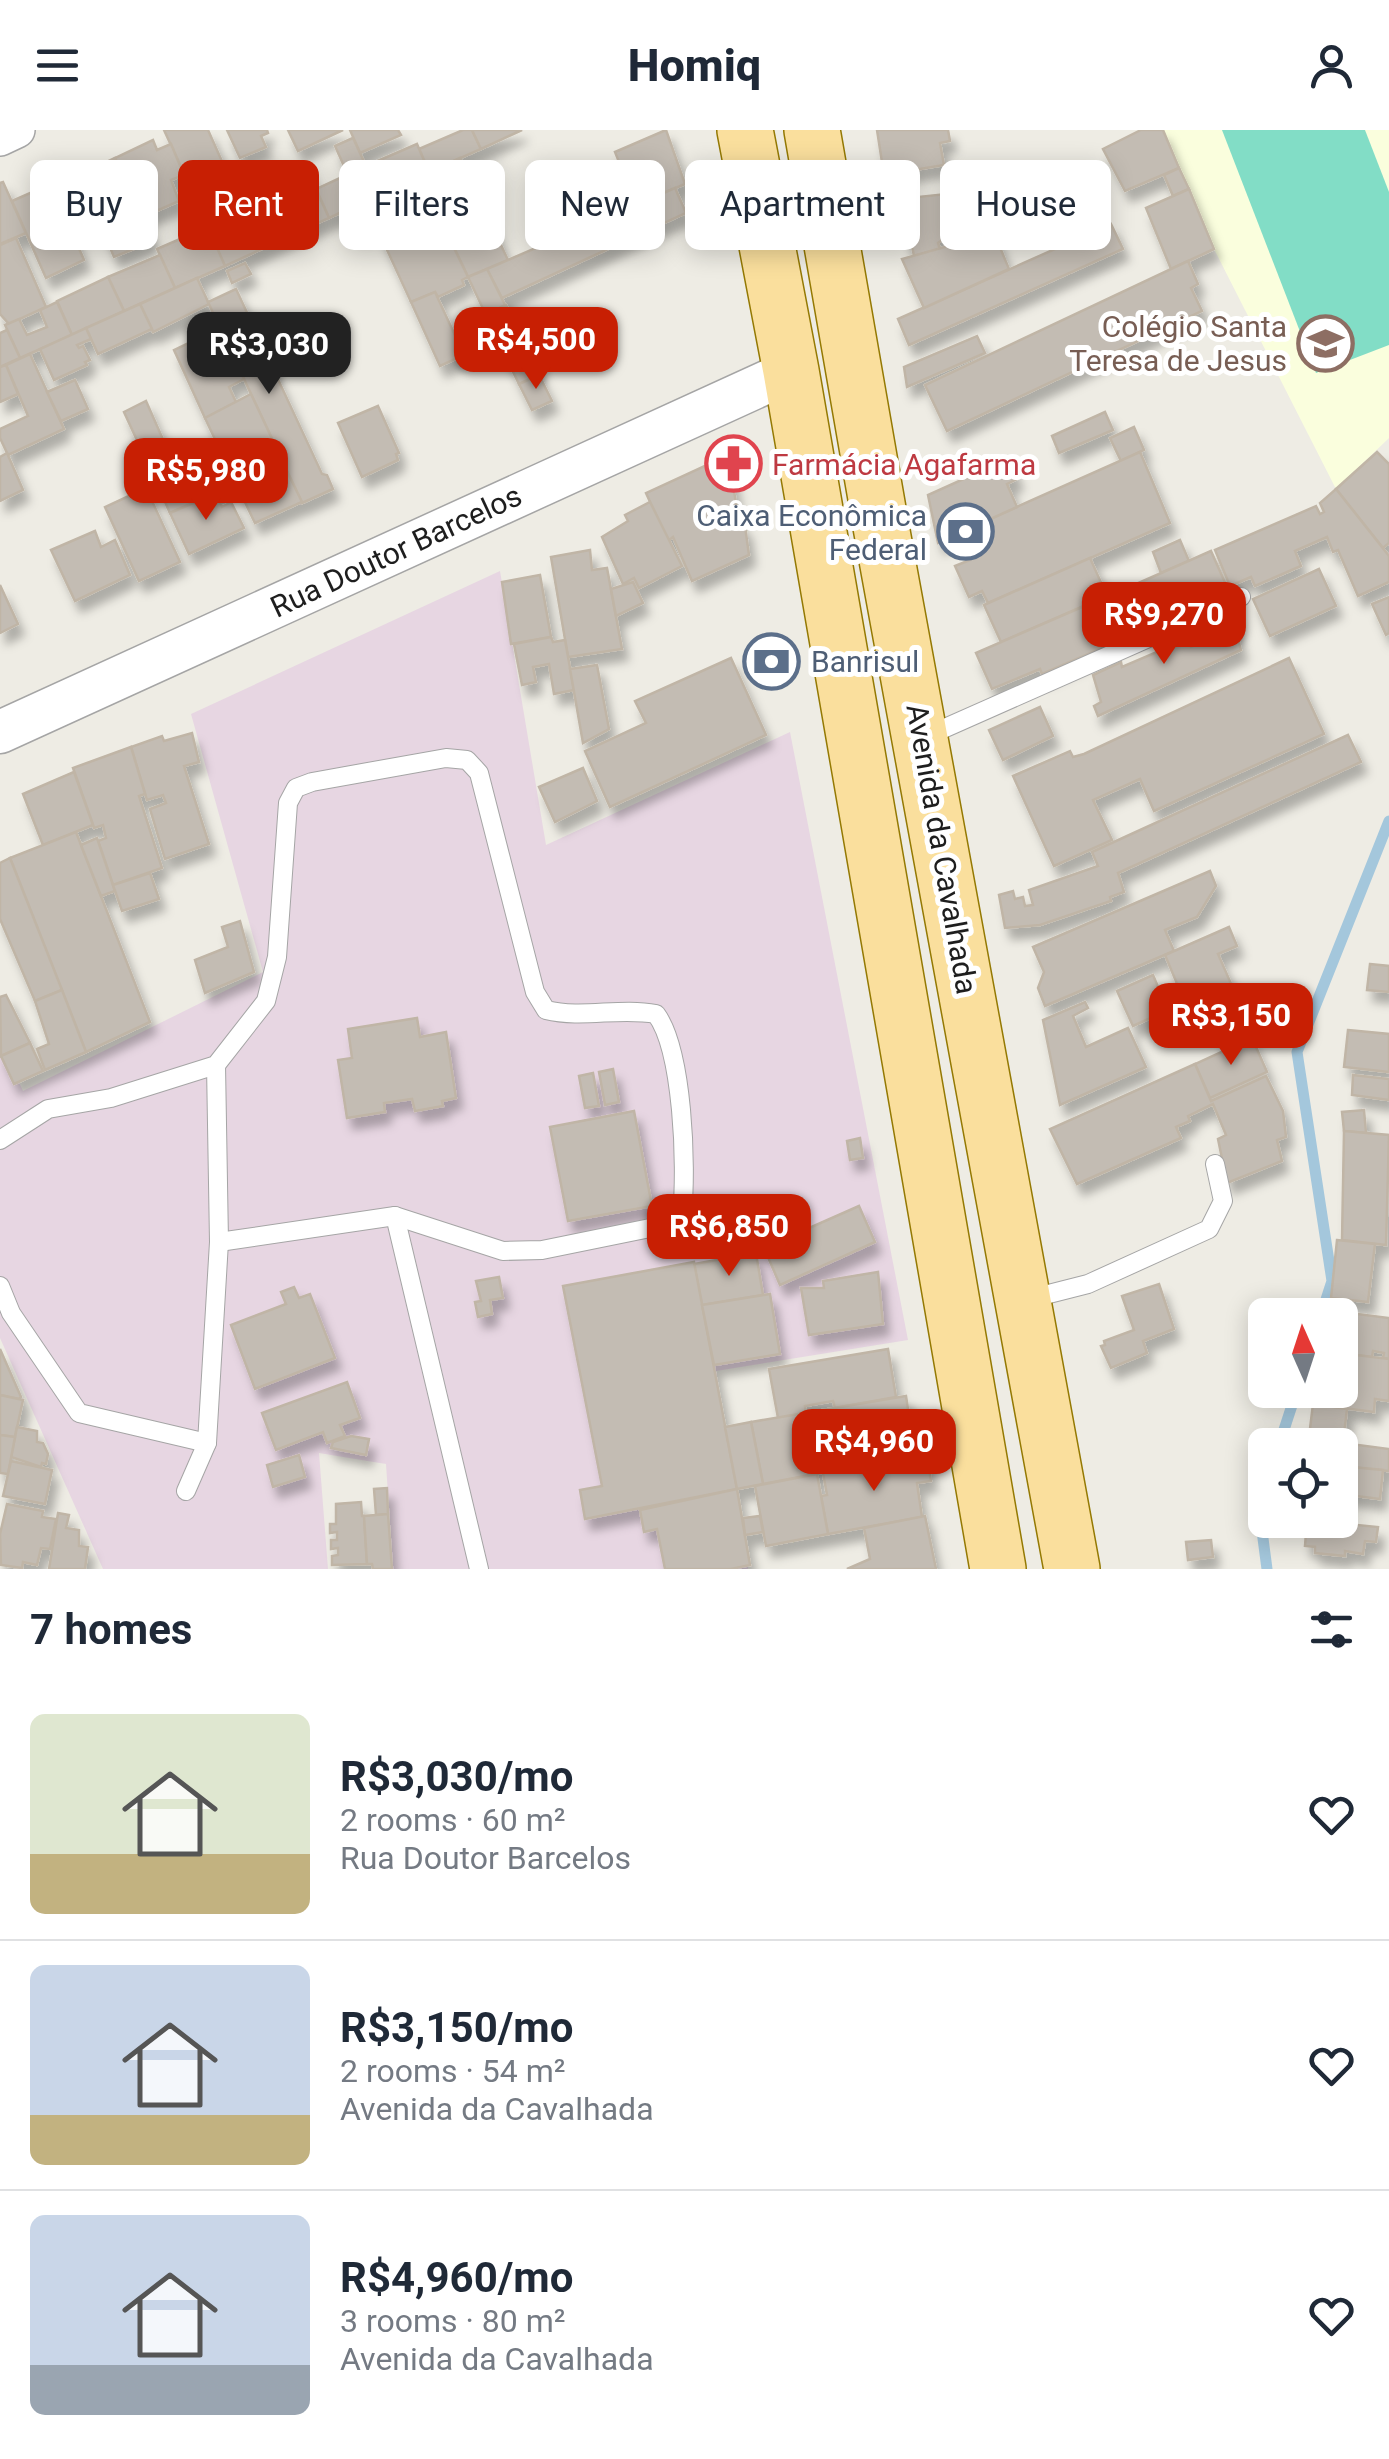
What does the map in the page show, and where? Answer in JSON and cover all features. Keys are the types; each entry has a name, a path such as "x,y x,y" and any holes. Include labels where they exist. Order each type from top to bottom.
{"main road":[{"path":"745,130 791,371 998,1569"},
{"name":"Avenida da Cavalhada","path":"812,130 1072,1569"},
{"path":"791,371 810,375 825,386 880,521"}],"street":[{"path":"0,138 18,130"},
{"name":"Rua Doutor Barcelos","path":"0,732 791,371"}],"lane":[{"path":"922,738 1241,598"},
{"path":"0,1140 48,1109 111,1098 216,1066 266,1001 277,957 288,803 296,788 446,758 467,760 479,774 535,992 546,1010 570,1016 638,1011 656,1014 668,1030 682,1124 682,1213 660,1226 542,1250 503,1251 395,1216 220,1242"},
{"path":"186,1490 207,1444 220,1242 216,1066"},
{"path":"1023,1301 1088,1284 1209,1230 1223,1202 1216,1164"},
{"path":"395,1216 479,1569"},
{"path":"0,1286 11,1313 79,1413 207,1444"}],"shaded area":[{"name":"Colégio Santa Teresa de Jesus","path":"1163,130 1389,130 1389,438 1336,489 1214,249"},
{"path":"500,571 546,845 790,732 908,1340 716,1371 748,1569 393,1569 386,1464 319,1453 328,1569 103,1569 0,1338 0,1041 23,1091 263,972 191,714"}],"green space":[{"path":"1222,130 1365,130 1389,192 1389,345 1316,373"}],"building":[{"path":"164,130 208,130 221,160 178,160"},
{"path":"227,130 267,130 261,136 266,147 240,158"},
{"path":"288,130 343,130 298,151"},
{"path":"350,130 398,130 401,135 360,153"},
{"path":"463,130 472,130 481,149 456,160 424,160 419,149"},
{"path":"472,130 522,130 481,149"},
{"path":"666,130 685,184 665,193 665,160 618,160 615,152"},
{"path":"877,130 948,130 950,141 940,143 943,160 940,166 920,169 920,160 882,160"},
{"path":"1141,130 1163,130 1179,168 1125,191 1103,149"},
{"path":"353,138 363,160 341,160 335,146"},
{"path":"153,140 157,150 171,144 178,161 178,177 171,180 178,201 158,210 158,160 115,158"},
{"path":"417,144 424,160 380,160"},
{"path":"1179,168 1189,189 1173,196 1164,175"},
{"path":"339,178 339,213 329,218 319,188"},
{"path":"3,182 26,233 0,244 0,183"},
{"path":"675,188 685,213 665,223 665,192"},
{"path":"1189,189 1214,249 1171,269 1146,208"},
{"path":"30,193 30,242 12,201"},
{"path":"940,195 940,249 914,256 913,250 920,250 920,197"},
{"path":"319,196 329,218 319,223"},
{"path":"1111,224 1123,249 909,345 898,319 1053,250 1111,250"},
{"path":"16,238 46,307 9,324 0,314 0,245"},
{"path":"178,240 178,250 218,250 225,266 175,288 158,249"},
{"path":"940,248 1001,250 1009,269 924,308 902,259"},
{"path":"34,250 80,250 84,260 46,278"},
{"path":"111,250 131,250 114,257"},
{"path":"218,250 260,250 225,266"},
{"path":"387,250 455,250 468,277 462,280 464,285 438,297 435,292 411,302"},
{"path":"455,250 503,250 508,260 468,277"},
{"path":"531,250 606,250 502,298 487,269"},
{"path":"160,255 175,288 124,311 108,277"},
{"path":"1188,261 1198,284 1191,288 1202,311 947,431 925,385"},
{"path":"245,263 251,274 232,283 227,271"},
{"path":"487,269 505,305 486,315 468,277"},
{"path":"108,277 124,311 72,335 57,301"},
{"path":"197,278 209,304 153,332 140,304"},
{"path":"236,289 322,474 327,475 333,489 302,503 208,302"},
{"path":"435,292 464,355 440,366 411,302"},
{"path":"57,302 72,335 20,358 5,325 19,319 27,335 47,327 40,310"},
{"path":"140,304 152,329 98,354 86,328"},
{"path":"506,305 524,344 504,353 486,315"},
{"path":"86,328 91,339 77,345 83,346 90,360 85,362 87,365 54,380 40,349"},
{"path":"220,328 244,379 229,387 236,402 205,418 174,350"},
{"path":"7,330 20,358 0,367 0,333"},
{"path":"977,336 985,353 907,387 904,367"},
{"path":"524,344 539,375 519,384 504,353"},
{"path":"30,354 64,429 8,455 0,429 28,416 6,365"},
{"path":"6,365 18,394 0,402 0,367"},
{"path":"539,375 552,401 532,410 519,384"},
{"path":"75,380 88,409 61,421 47,392"},
{"path":"251,394 275,445 229,469 205,418"},
{"path":"146,401 173,462 153,475 124,412"},
{"path":"378,406 399,453 398,460 362,477 338,423"},
{"path":"1105,412 1113,430 1059,453 1052,436"},
{"path":"1134,427 1144,450 1121,461 1110,438"},
{"path":"1140,452 1170,523 988,603 982,591 969,597 955,566 970,560 958,533"},
{"path":"1377,452 1389,464 1389,543 1383,548 1336,489"},
{"path":"7,453 23,490 0,501 0,457"},
{"path":"210,455 225,489 170,513 156,482 162,479 157,469 173,462 176,471"},
{"path":"253,456 261,472 283,463 302,502 255,523 229,469"},
{"path":"722,458 730,466 740,528 745,526 749,555 692,581 673,537 668,541 646,493"},
{"path":"1008,459 1017,479 1007,484 1017,507 938,543 928,495"},
{"path":"146,488 180,562 139,581 105,507"},
{"path":"1336,489 1389,556 1389,582 1358,596 1338,550 1333,552 1327,537 1295,551 1301,566 1255,586 1251,577 1230,586 1215,550 1316,506 1320,514 1324,512 1320,503"},
{"path":"216,493 222,507 231,502 244,528 189,554 170,513"},
{"path":"650,502 682,566 639,588 634,578 623,584 602,537 628,521 625,515"},
{"path":"95,531 101,547 115,540 130,575 75,601 51,550"},
{"path":"1180,540 1189,561 1161,573 1153,552"},
{"path":"590,550 592,570 607,568 622,649 568,657 551,557"},
{"path":"1211,551 1227,587 1173,608 1167,596 1146,604 1151,616 1114,632 1100,600"},
{"path":"1090,558 1107,596 1001,642 984,605"},
{"path":"1319,569 1336,606 1270,636 1253,599"},
{"path":"540,575 551,637 511,644 502,582"},
{"path":"633,582 643,603 616,616 611,589"},
{"path":"0,585 18,624 0,633"},
{"path":"1389,597 1389,633 1386,635 1372,604"},
{"path":"1089,604 1105,641 1099,643 1100,649 1042,674 1040,669 992,689 976,653"},
{"path":"1231,613 1241,650 1098,716 1094,706 1101,702 1093,675 1187,639 1191,647 1214,637 1209,623"},
{"path":"551,637 553,642 565,640 574,690 554,694 549,664 533,667 536,682 522,685 514,644"},
{"path":"731,658 766,735 610,807 585,751 646,723 635,701"},
{"path":"1289,658 1324,734 1154,811 1140,779 1093,800 1112,840 1054,866 1013,776 1070,751 1073,757 1084,754"},
{"path":"597,665 609,729 583,743 570,669"},
{"path":"1040,707 1053,736 1003,760 989,730"},
{"path":"192,733 199,762 184,766 209,844 165,859 150,809 166,803 163,795 147,800 131,747 162,736 164,741"},
{"path":"1348,735 1361,762 1118,873 1124,892 1110,897 1111,901 1040,925 1005,928 999,895 1013,891 1015,899 1023,897 1025,906 1033,905 1029,890 1098,866 1092,852"},
{"path":"131,747 145,794 139,796 162,868 113,885 98,841 106,838 103,825 94,828 73,768"},
{"path":"583,768 597,801 555,822 539,787"},
{"path":"74,772 93,825 43,845 23,794"},
{"path":"76,832 150,1022 86,1052 10,858"},
{"path":"97,838 115,891 101,896 81,845"},
{"path":"10,858 62,990 35,1001 0,919 0,863"},
{"path":"1210,871 1216,886 1197,917 1165,930 1174,951 1045,1006 1038,988 1044,972 1033,947"},
{"path":"150,873 159,899 122,911 113,885"},
{"path":"240,921 254,972 205,993 195,960 228,947 222,927"},
{"path":"1229,927 1237,946 1218,954 1239,1002 1193,1022 1165,955"},
{"path":"1370,964 1389,966 1389,992 1367,990"},
{"path":"1153,975 1168,1010 1133,1026 1117,991"},
{"path":"62,990 86,1052 45,1070 37,1049 49,1044 35,1001"},
{"path":"6,995 30,1043 1,1056 0,997"},
{"path":"1085,1002 1088,1008 1073,1016 1086,1047 1128,1028 1146,1067 1060,1105 1043,1020"},
{"path":"417,1018 420,1037 446,1032 456,1098 442,1101 443,1106 415,1111 412,1099 384,1103 385,1112 347,1118 338,1060 352,1058 348,1029"},
{"path":"1348,1030 1389,1034 1389,1072 1344,1067"},
{"path":"1252,1038 1267,1072 1210,1098 1195,1064"},
{"path":"30,1043 43,1071 14,1084 1,1056"},
{"path":"1195,1064 1211,1101 1266,1076 1283,1111 1286,1137 1277,1140 1282,1161 1227,1183 1218,1139 1226,1135 1213,1104 1188,1116 1190,1121 1176,1127 1181,1138 1077,1184 1050,1129"},
{"path":"613,1069 619,1102 605,1105 599,1072"},
{"path":"593,1073 599,1106 585,1108 579,1076"},
{"path":"1353,1075 1389,1079 1389,1100 1352,1095"},
{"path":"1364,1110 1366,1133 1344,1131 1342,1112"},
{"path":"634,1111 652,1206 568,1221 550,1127"},
{"path":"1344,1131 1389,1135 1386,1245 1342,1240"},
{"path":"860,1138 863,1158 850,1160 847,1141"},
{"path":"859,1206 875,1242 780,1285 764,1248"},
{"path":"1337,1240 1375,1244 1368,1302 1331,1298"},
{"path":"756,1253 763,1295 702,1305 694,1264"},
{"path":"694,1262 737,1489 585,1519 580,1490 602,1486 563,1286"},
{"path":"878,1272 883,1324 809,1335 801,1288 824,1288 823,1281"},
{"path":"499,1277 503,1298 490,1300 492,1314 478,1317 475,1302 481,1301 476,1281"},
{"path":"1159,1284 1174,1329 1143,1341 1147,1353 1111,1368 1101,1346 1104,1341 1134,1330 1122,1296"},
{"path":"294,1287 299,1298 310,1294 335,1358 255,1389 231,1325 286,1304 281,1292"},
{"path":"770,1294 780,1354 714,1365 702,1305"},
{"path":"1358,1314 1389,1318 1389,1359 1383,1358 1384,1353 1373,1351 1372,1357 1358,1355"},
{"path":"0,1349 21,1397 19,1399 0,1395"},
{"path":"888,1349 896,1397 835,1408 833,1401 805,1406 806,1413 778,1418 769,1369"},
{"path":"1358,1355 1389,1359 1389,1401 1375,1399 1374,1412 1344,1408 1358,1408"},
{"path":"347,1382 360,1418 340,1425 345,1436 327,1443 323,1432 276,1450 262,1413"},
{"path":"0,1395 23,1400 15,1437 0,1435"},
{"path":"906,1396 915,1455 763,1484 751,1422"},
{"path":"1313,1408 1347,1409 1345,1428 1310,1428"},
{"path":"751,1422 763,1484 737,1489 725,1427"},
{"path":"17,1427 37,1431 37,1442 43,1443 48,1454 46,1464 41,1467 11,1457"},
{"path":"0,1435 15,1437 8,1474 0,1473"},
{"path":"351,1436 369,1439 366,1455 331,1448 333,1442"},
{"path":"1358,1445 1389,1449 1389,1471 1358,1468"},
{"path":"299,1455 305,1477 273,1487 267,1465"},
{"path":"915,1455 927,1457 931,1481 917,1483 922,1517 828,1534 821,1496 827,1495 823,1473"},
{"path":"11,1461 52,1470 45,1504 3,1496"},
{"path":"1358,1468 1383,1470 1380,1499 1358,1496"},
{"path":"817,1474 828,1534 766,1546 755,1486"},
{"path":"387,1488 388,1514 376,1515 374,1489"},
{"path":"737,1489 750,1565 731,1569 665,1569 657,1529 644,1532 640,1510"},
{"path":"361,1502 367,1564 332,1565 332,1556 338,1555 338,1548 331,1549 337,1532 330,1533 330,1524 336,1524 336,1504"},
{"path":"7,1504 43,1511 42,1517 56,1519 50,1549 41,1548 37,1565 1,1565 0,1534"},
{"path":"58,1513 69,1515 66,1528 79,1530 79,1546 88,1547 85,1569 49,1569"},
{"path":"388,1514 392,1569 373,1569 372,1564 367,1564 364,1516"},
{"path":"760,1516 763,1532 745,1535 743,1518"},
{"path":"925,1516 936,1569 847,1569 870,1559 864,1528"},
{"path":"1358,1525 1378,1527 1376,1542 1365,1541 1363,1554 1315,1553 1315,1547 1305,1546 1306,1538 1358,1538"},
{"path":"1211,1540 1213,1557 1188,1560 1186,1542"}],"waterway":[{"path":"1326,1298 1332,1281 1297,1052 1389,821"},
{"path":"1285,1428 1291,1408"},
{"path":"1263,1538 1267,1569"}],"place":[{"name":"Colégio Santa Teresa de Jesus","path":"1326,343"},
{"name":"Farmácia Agafarma","path":"733,464"},
{"name":"Caixa Econômica Federal","path":"966,532"},
{"name":"Banrisul","path":"772,661"}]}
